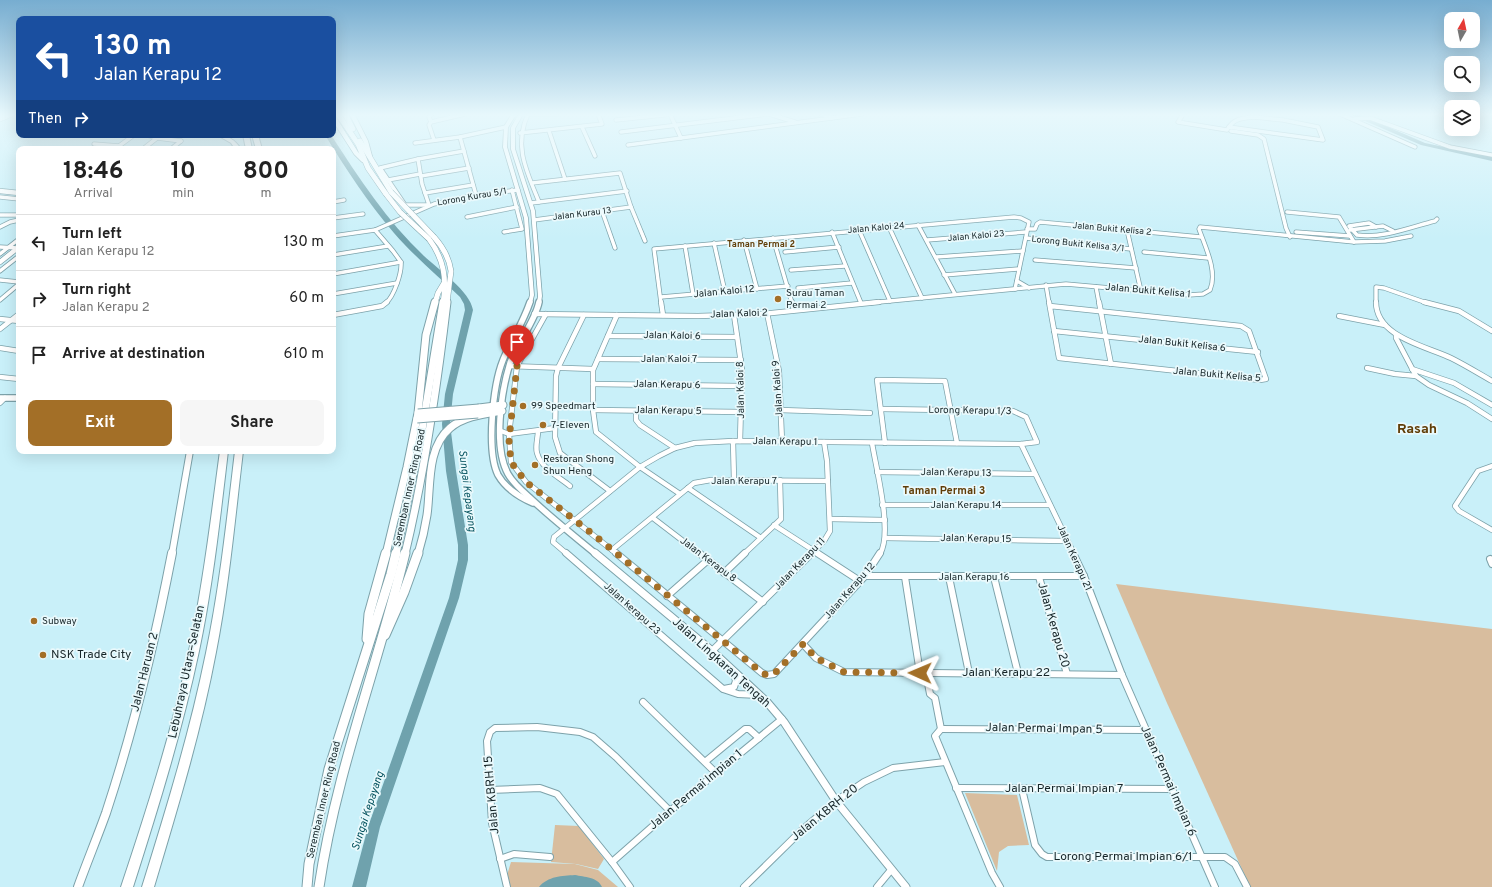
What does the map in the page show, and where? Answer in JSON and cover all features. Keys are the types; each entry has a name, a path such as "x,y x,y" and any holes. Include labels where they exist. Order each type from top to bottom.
{"highway":[{"name":"Lebuhraya Utara–Selatan","path":"127,887 159,790 194,651 224,454"},
{"name":"Lebuhraya Utara–Selatan","path":"148,887 180,784 199,709 211,651 226,557 239,454"}],"main road":[{"name":"Seremban Inner Ring Road","path":"320,887 324,853 340,776 403,565 420,488 436,395 446,297 444,266 440,252 429,239 400,212 372,175 362,157"},
{"name":"Seremban Inner Ring Road","path":"307,887 309,864 329,769 399,545 423,427 451,271 450,259 444,248 404,207 370,158"},
{"path":"1,192 16,193"},
{"path":"0,262 16,250"},
{"path":"367,649 369,614 381,575 407,467 417,416 426,335 438,293 445,282"},
{"path":"417,416 503,408"},
{"path":"379,647 407,587 422,540 427,517 437,446 446,431 478,411"},
{"name":"Jalan Haruan 2","path":"78,887 109,803 143,687 172,555 189,454"}],"street":[{"path":"418,159 425,193 430,206 405,205 380,168 418,159 439,155"},
{"path":"465,155 476,195"},
{"name":"Jalan Lingkaran Tengah","path":"508,155 526,218 532,295 501,364 494,409 493,452 496,471 509,489 520,498 536,504"},
{"name":"Jalan Lingkaran Tengah","path":"514,155 531,203 534,220 540,296 534,314 509,366 503,408 500,447 507,473 515,484 563,528 712,651 760,695 782,719 836,801 906,887"},
{"path":"521,155 539,202"},
{"path":"557,155 565,179"},
{"path":"1268,155 1286,228 1290,237"},
{"path":"388,180 469,168"},
{"path":"532,183 616,172 620,173 627,191 630,207 645,241"},
{"path":"425,193 473,185"},
{"path":"504,232 522,229 518,207 512,190"},
{"name":"Lorong Kurau 5/1","path":"336,236 375,230 430,206 476,195 518,190"},
{"path":"531,203 627,191"},
{"path":"0,197 16,199"},
{"path":"336,201 344,200"},
{"path":"467,217 518,207"},
{"name":"Jalan Kurau 13","path":"534,220 630,207"},
{"path":"602,211 615,248"},
{"path":"1287,212 1338,217 1354,242"},
{"path":"336,218 363,214"},
{"path":"0,215 16,216"},
{"name":"Jalan Kaloi 24","path":"661,297 654,249 918,224 1014,217 1021,218 1028,222 1026,231"},
{"path":"1352,230 1354,233 1361,236 1393,231 1435,221 1437,219"},
{"path":"0,227 16,221"},
{"name":"Jalan Bukit Kelisa 2","path":"1026,231 1035,229 1037,224 1040,222 1202,237"},
{"path":"918,224 954,294"},
{"path":"1346,230 1385,226 1393,231"},
{"path":"889,227 922,298"},
{"path":"1202,237 1199,229 1200,227 1290,237 1354,242 1385,241 1411,236 1400,229"},
{"path":"336,314 387,304 397,283 401,262 375,230"},
{"path":"859,230 890,301"},
{"path":"1127,230 1141,291"},
{"path":"1015,289 1026,238 1026,231"},
{"name":"Jalan Kaloi 23","path":"927,240 1026,231"},
{"path":"832,232 861,303"},
{"path":"1296,232 1350,236"},
{"name":"Jalan Bukit Kelisa 1","path":"1015,289 1066,284 1189,296 1204,294 1210,290 1214,282 1202,237"},
{"path":"772,238 788,286 794,310"},
{"name":"Lorong Bukit Kelisa 3/1","path":"1026,238 1131,249"},
{"path":"744,240 757,289"},
{"path":"0,254 16,241"},
{"path":"714,243 724,292"},
{"path":"336,255 388,246"},
{"path":"685,246 693,294"},
{"path":"0,247 16,248"},
{"path":"785,252 839,248"},
{"path":"936,257 1023,251"},
{"path":"1144,252 1208,258"},
{"path":"0,254 10,254"},
{"path":"0,271 16,258"},
{"path":"1035,260 1136,268"},
{"path":"336,273 401,262"},
{"path":"791,270 845,266"},
{"path":"944,275 1019,269"},
{"path":"0,280 16,283"},
{"path":"1016,281 1029,288"},
{"path":"336,293 397,283"},
{"path":"798,288 852,284"},
{"path":"1046,285 1059,358 1111,364 1096,287"},
{"path":"0,300 16,286"},
{"name":"Jalan Kaloi 12","path":"661,297 788,286"},
{"path":"1492,331 1459,311 1430,305 1384,288 1378,287 1376,290 1377,298 1375,306 1385,324 1396,335 1451,358 1492,381"},
{"name":"Jalan Kaloi 2","path":"534,314 734,315 1015,289"},
{"path":"513,336 518,333 529,316 534,314 532,310 532,295"},
{"path":"661,297 663,315"},
{"name":"Jalan Bukit Kelisa 5","path":"1050,306 1101,310 1241,326 1249,331 1258,352 1266,379 1260,380 1111,364"},
{"name":"Jalan Kaloi 9","path":"767,313 779,371 782,442"},
{"path":"546,314 517,366 509,434 511,462 526,482 612,550 722,642"},
{"path":"584,315 558,368 556,376 556,442 560,453 610,491"},
{"path":"617,315 593,369 594,427 597,434 640,467 680,494"},
{"name":"Jalan Kaloi 8","path":"734,315 742,370 740,441"},
{"path":"0,330 16,316"},
{"path":"1339,316 1385,324"},
{"path":"0,319 16,321"},
{"name":"Jalan Bukit Kelisa 6","path":"1054,331 1258,352"},
{"path":"1396,335 1396,338 1416,376"},
{"name":"Jalan Kaloi 6","path":"608,336 737,337"},
{"path":"0,348 16,351"},
{"name":"Jalan Kaloi 7","path":"598,359 741,360"},
{"path":"509,366 593,369"},
{"path":"1367,368 1395,374 1416,376 1467,403 1492,419"},
{"path":"1412,369 1465,388 1492,404"},
{"path":"0,377 16,379"},
{"path":"885,443 877,380 945,381 957,443"},
{"name":"Jalan Kerapu 6","path":"593,384 742,386"},
{"path":"0,403 2,398 16,398"},
{"name":"Lorong Kerapu 1/3","path":"881,409 1018,412 1026,417 1037,440 1037,442 1033,444"},
{"name":"Jalan Kerapu 5","path":"593,410 742,412"},
{"path":"780,410 870,413"},
{"path":"636,411 636,420 640,425 674,448"},
{"path":"501,431 509,434 555,428"},
{"path":"538,431 537,452 541,461 570,486"},
{"name":"Jalan Kerapu 1","path":"563,528 640,467 674,448 704,441 1033,444"},
{"path":"733,441 734,480"},
{"name":"Jalan Kerapu 11","path":"712,651 824,541 830,531 828,480 824,442"},
{"name":"Jalan Kerapu 12","path":"722,642 762,673 767,675 774,674 860,581 879,557 886,538 872,443"},
{"name":"Jalan Kerapu 21","path":"1021,444 1084,576 1122,675"},
{"path":"1492,466 1482,469 1474,474 1455,506 1459,511 1492,530"},
{"name":"Jalan Kerapu 13","path":"877,472 1035,474"},
{"name":"Jalan Kerapu 7","path":"612,550 694,483 711,480 828,480"},
{"path":"724,573 782,519 780,480"},
{"path":"688,488 761,538"},
{"name":"Jalan Kerapu 14","path":"882,505 1050,505"},
{"name":"Jalan Kerapu 8","path":"653,518 763,602"},
{"path":"830,519 884,520"},
{"path":"774,526 860,581"},
{"name":"Jalan kerapu 23","path":"563,528 554,536 554,542 722,689"},
{"name":"Jalan Kerapu 15","path":"886,538 1067,541"},
{"path":"667,596 708,560"},
{"name":"Jalan Kerapu 16","path":"864,576 1084,576"},
{"name":"Jalan Kerapu 20","path":"1039,576 1067,674"},
{"path":"905,577 923,673 930,694 935,698 941,729 935,736 992,873 1000,887"},
{"path":"949,577 969,673"},
{"path":"994,577 1018,673"},
{"name":"Jalan Kerapu 22","path":"803,644 816,658 844,672 1122,675"},
{"path":"722,689 730,689 734,687 736,678 734,670"},
{"name":"Jalan Permai Impian 6","path":"1122,675 1214,887"},
{"path":"722,689 738,694 760,695"},
{"path":"643,702 706,761 716,773"},
{"name":"Jalan Permai Impian 1","path":"612,862 670,811 782,719"},
{"name":"Jalan KBRH 15","path":"507,887 492,823 487,741 490,732 495,728 537,727 580,732 593,737 616,757 670,811"},
{"path":"706,761 745,729 749,729 759,738"},
{"name":"Jalan Permai Impan 5","path":"941,729 1146,730"},
{"name":"Jalan KBRH 20","path":"744,887 802,830 836,801 864,782 893,768 945,762"},
{"path":"490,790 540,788 557,794 612,862 630,887"},
{"name":"Jalan Permai Impian 7","path":"956,788 1172,789"},
{"name":"Lorong Permai Impian 6/1","path":"1022,789 1035,845 1038,850 1047,857 1219,856 1231,860 1235,864 1247,887"},
{"path":"500,859 514,854 550,857"},
{"path":"877,887 891,870"}],"shaded area":[{"path":"1116,584 1492,629 1492,887 1250,887 1167,703"},
{"path":"965,793 1017,795 1029,845 1008,846 999,852 997,871"},
{"path":"555,825 579,826 604,859 598,869 576,864 551,862"},
{"path":"511,862 575,864 598,870 618,887 509,887 507,875"}],"water":[{"path":"575,875 594,879 602,887 539,887 543,883 560,876"}],"waterway":[{"name":"Sungai Kepayang","path":"341,155 387,221 429,265 463,296 468,304 469,310 449,394 446,424 451,471 463,545 463,560 454,598 374,827 359,887"},
{"path":"1475,155 1492,159"}],"place":[{"name":"Surau Taman Permai 2","path":"778,299"},
{"name":"99 Speedmart","path":"523,406"},
{"name":"7-Eleven","path":"543,425"},
{"name":"Restoran Shong Shun Heng","path":"535,465"},
{"name":"Subway","path":"34,621"},
{"name":"NSK Trade City","path":"43,655"}],"district":[{"name":"Taman Permai 2","path":"761,244"},
{"name":"Rasah","path":"1417,429"},
{"name":"Taman Permai 3","path":"944,491"}],"route":[{"path":"517,366 509,440 511,462 526,482 594,535 722,642 762,673 767,675 774,674 803,644 816,658 844,672 920,673"}]}
